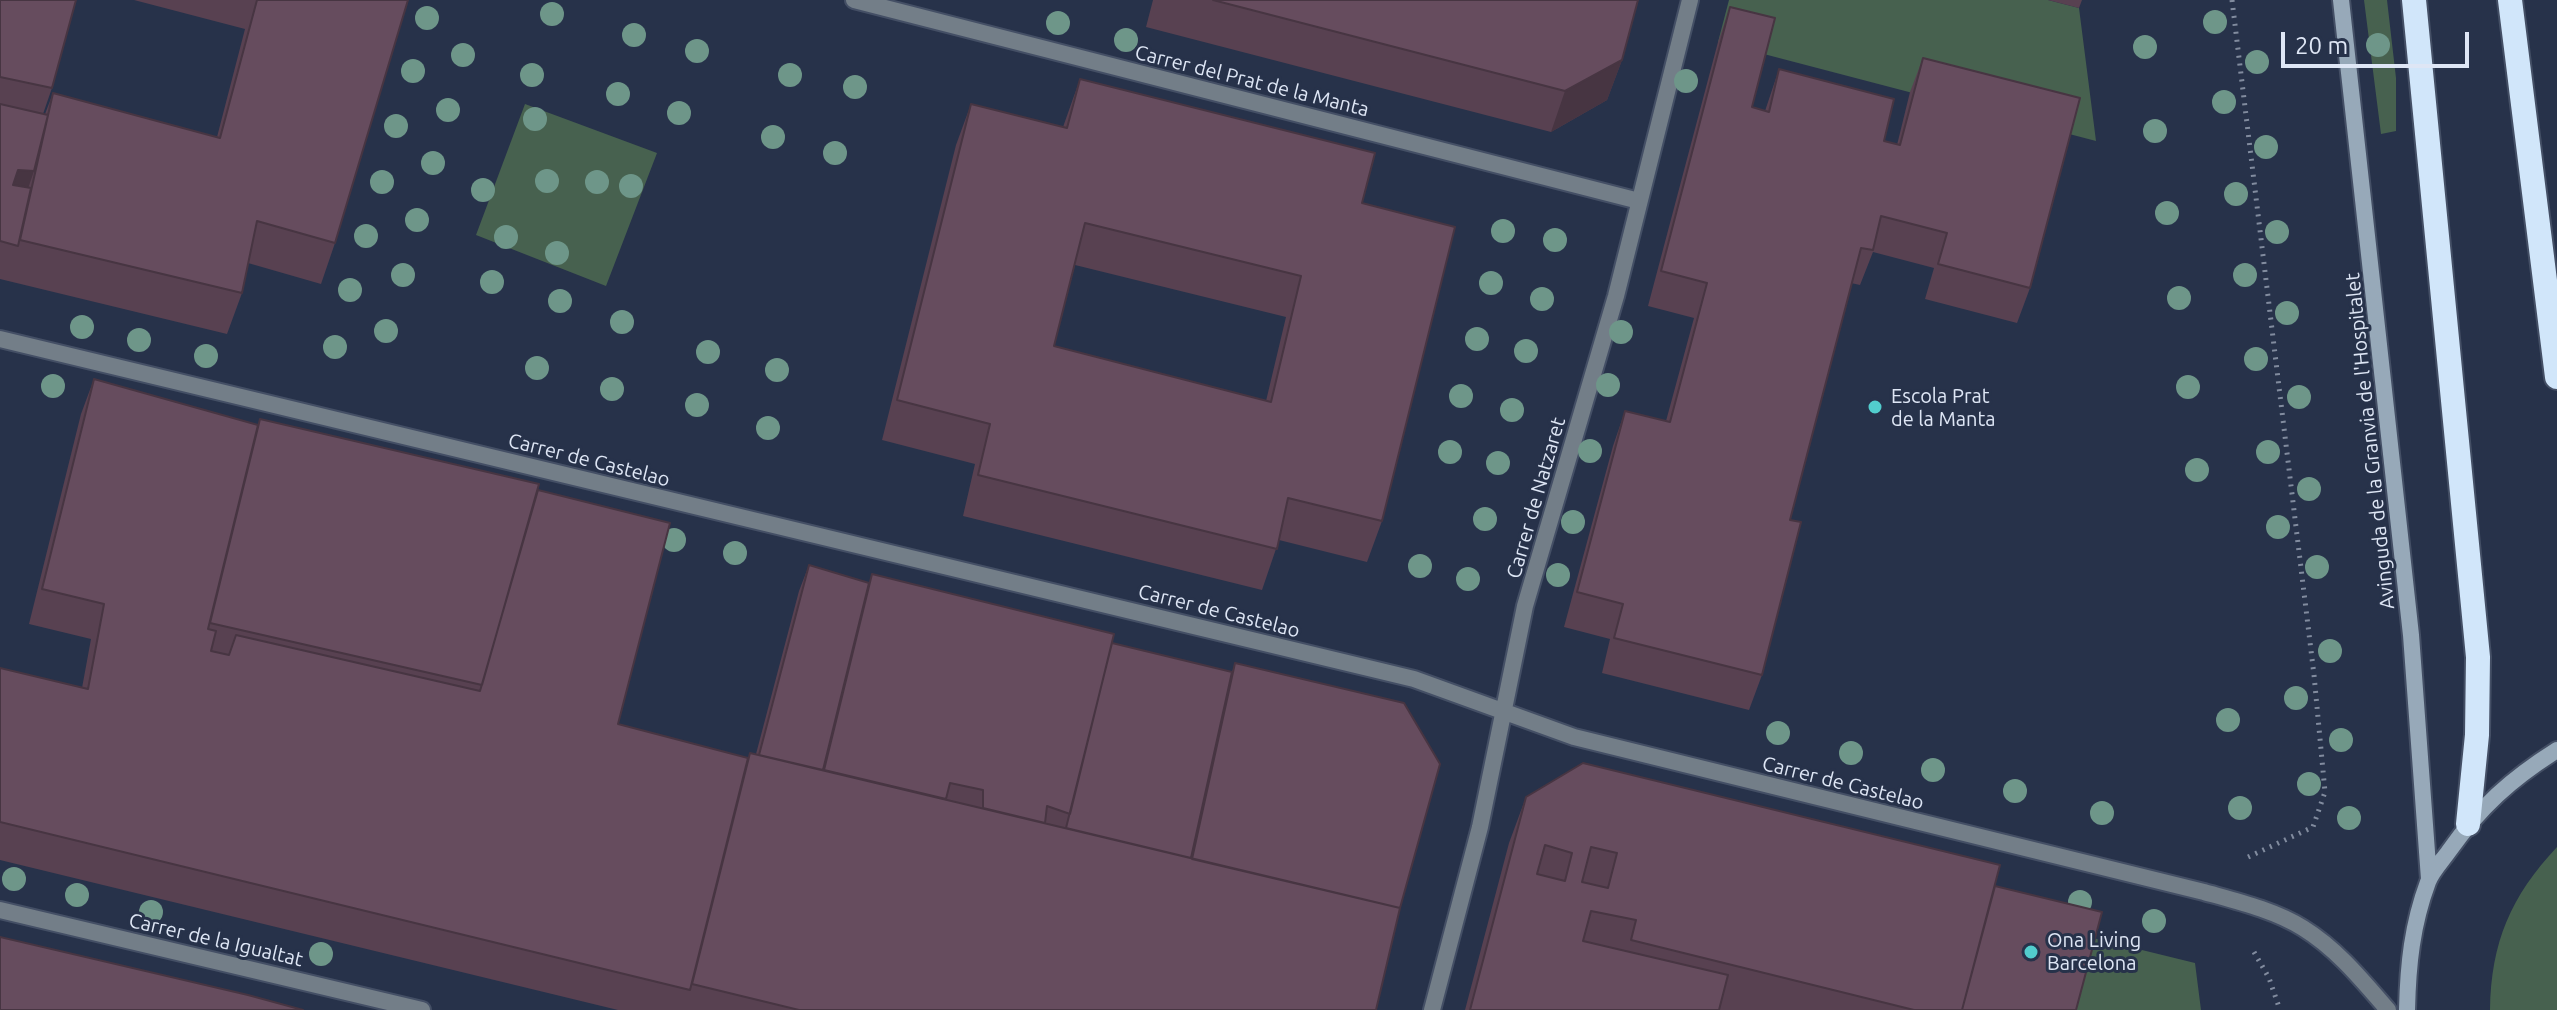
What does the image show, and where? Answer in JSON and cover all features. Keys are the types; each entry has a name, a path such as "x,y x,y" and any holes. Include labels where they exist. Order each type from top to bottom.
{"highway":[{"path":"2414,0 2478,657 2477,735 2468,824"},
{"path":"2510,0 2557,377"}],"main road":[{"name":"Avinguda de la Granvia de l'Hospitalet","path":"2341,0 2411,635 2429,879"},
{"path":"2407,1010 2409,953 2429,879 2468,824 2519,775 2557,750"}],"street":[{"name":"Carrer del Prat de la Manta","path":"854,0 1639,201"},
{"name":"Carrer de Natzaret","path":"1432,1010 1480,827 1525,606 1616,296 1690,0"},
{"name":"Carrer de Castelao","path":"0,339 1414,679 1574,737 2204,892 2249,905 2302,927 2347,962 2388,1010"},
{"name":"Carrer de la Igualtat","path":"0,910 422,1010"}],"path":[{"path":"2232,0 2311,647 2325,792 2313,827 2246,858"},
{"path":"2253,951 2269,978 2280,1010"}],"green space":[{"path":"1729,0 2048,0 2079,8 2096,141 1718,42"},
{"path":"2364,0 2387,0 2396,78 2396,131 2381,134"},
{"path":"525,104 657,153 606,286 476,235"},
{"path":"2557,847 2557,1010 2490,1010 2494,963 2507,921 2527,884"},
{"path":"2093,938 2195,963 2201,1010 2074,1010"}],"building":[{"path":"0,0 76,0 52,88 0,77"},
{"path":"257,0 408,0 335,243 257,221 242,293 20,240 53,93 220,138"},
{"path":"1213,0 1638,0 1622,60 1565,91"},
{"path":"1730,7 1775,18 1752,107 1769,112 1779,69 1894,99 1884,141 1900,145 1923,58 2080,98 2030,288 1938,264 1947,233 1881,216 1873,250 1861,248 1790,520 1801,522 1762,675 1614,638 1623,604 1577,592 1625,411 1670,422 1707,283 1661,271"},
{"path":"1080,79 1375,153 1362,203 1455,227 1382,521 1288,498 1277,549 978,475 990,424 897,400 971,104 1067,128","holes":["1085,223 1301,276 1271,402 1054,346"]},
{"path":"0,104 48,115 34,171 18,170 13,185 31,188 18,246 0,241"},
{"path":"94,379 258,425 208,629 216,631 211,651 229,655 236,635 480,691 538,490 670,523 618,724 748,758 690,990 0,822 0,668 88,689 104,604 42,589"},
{"path":"260,419 539,484 482,685 210,623"},
{"path":"809,565 869,583 823,770 759,755"},
{"path":"872,574 1114,634 1070,814 1047,806 1045,823 983,808 983,790 950,783 946,799 824,770"},
{"path":"1112,643 1232,672 1191,858 1066,828"},
{"path":"1235,663 1404,703 1440,764 1400,908 1192,859"},
{"path":"750,753 1400,908 1376,1010 799,1010 692,984"},
{"path":"1583,763 2000,865 1962,1010 1914,1010 1631,940 1636,920 1591,911 1583,941 1728,975 1719,1010 1470,1010 1526,797","holes":["1545,845 1572,853 1565,881 1537,874","1591,847 1617,853 1608,888 1582,882"]},
{"name":"Ona Living Barcelona","path":"1995,886 2102,912 2076,1010 1962,1010"},
{"path":"0,937 248,995 303,1010 0,1010"}],"place":[{"name":"Escola Prat de la Manta","path":"1875,407"},
{"name":"Ona Living Barcelona","path":"2031,952"}]}
